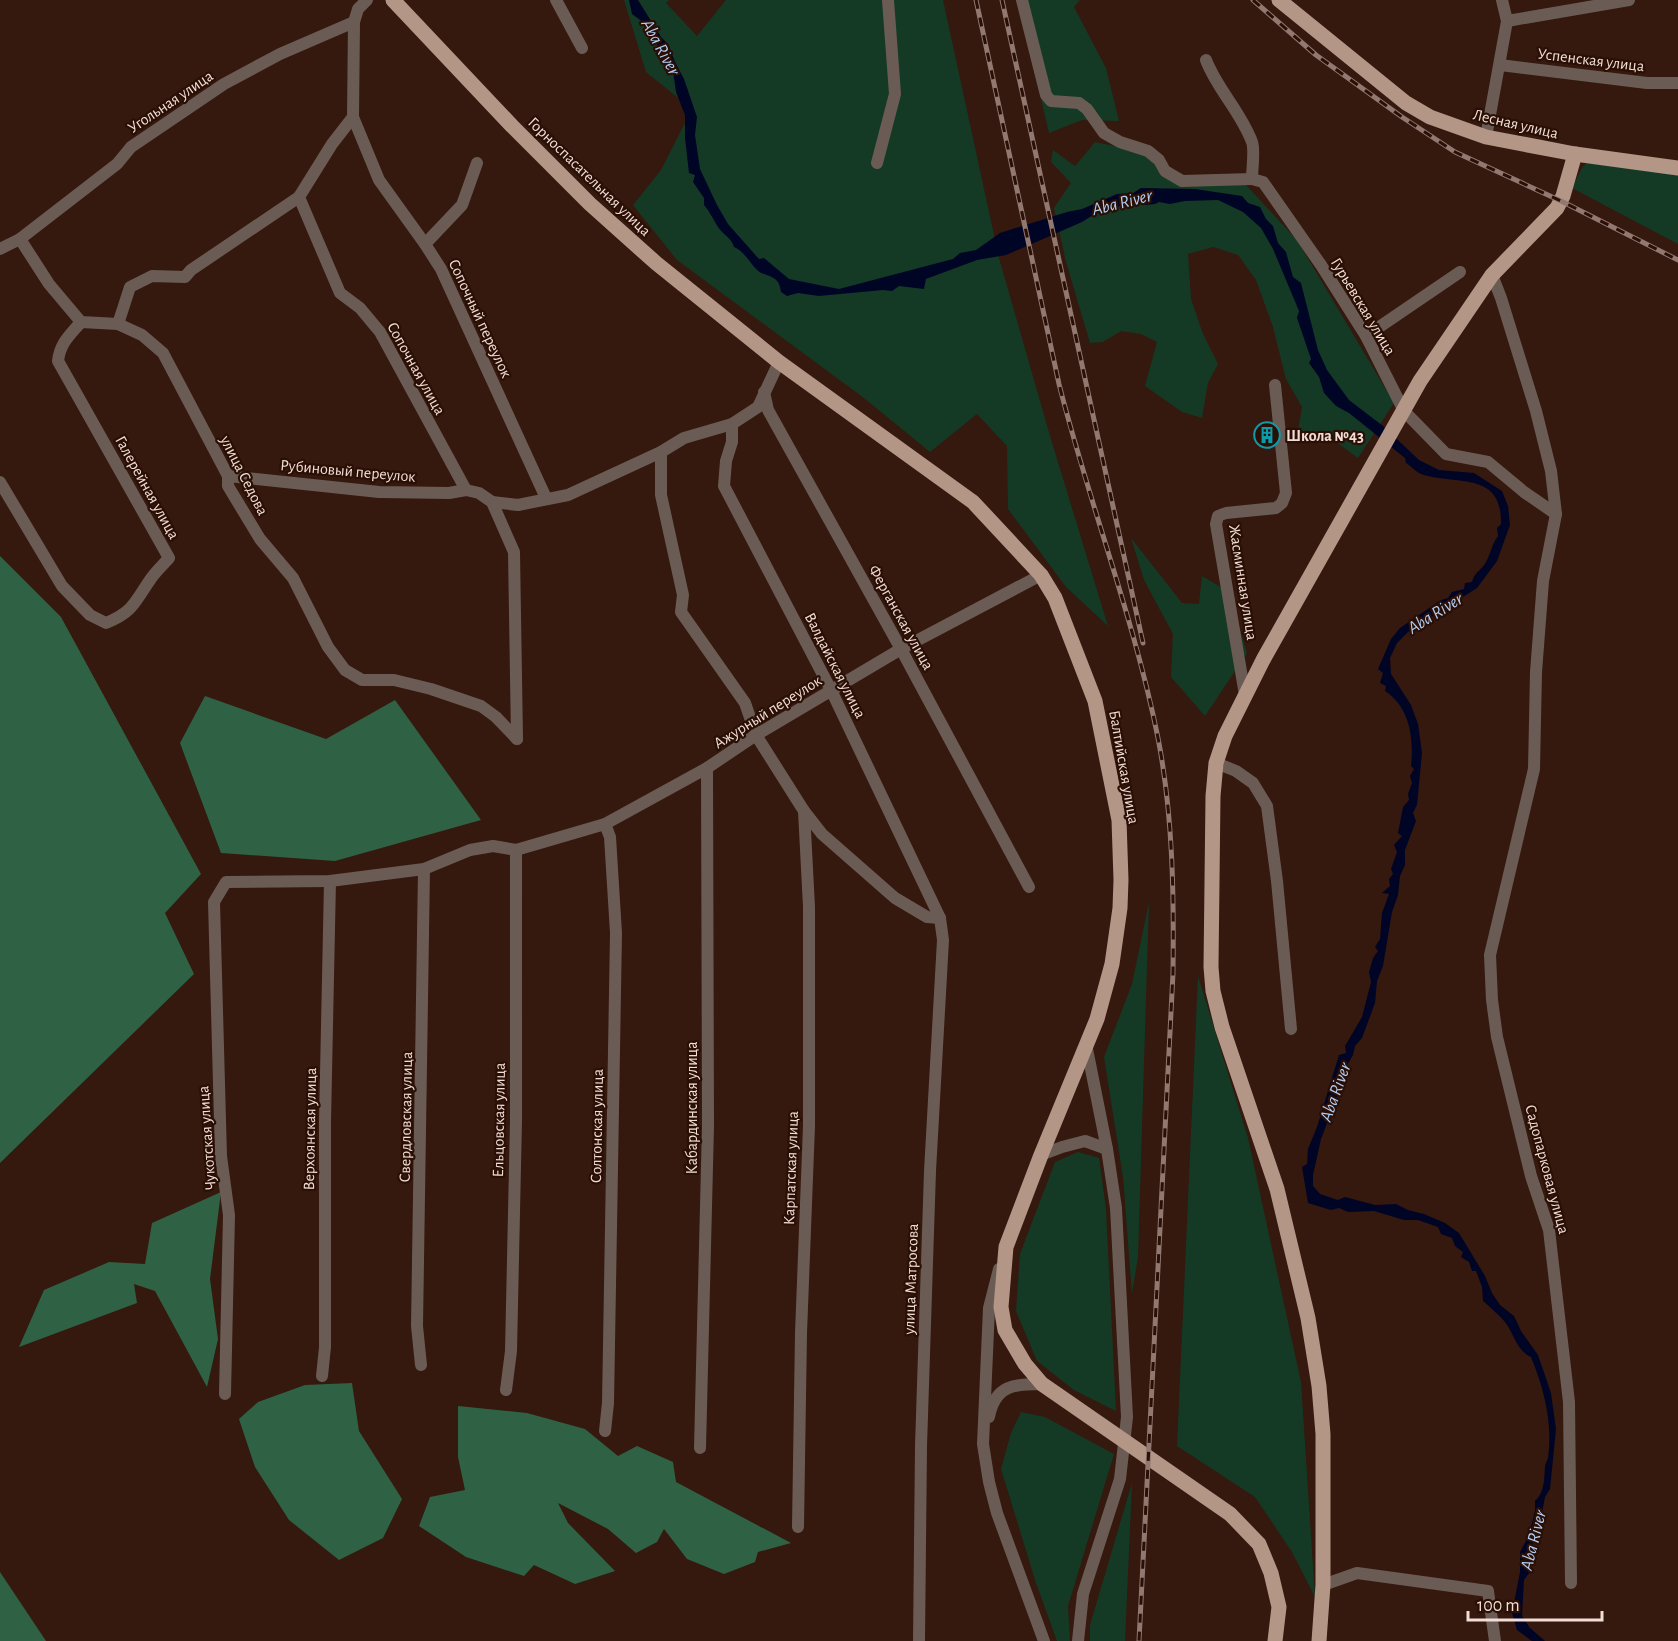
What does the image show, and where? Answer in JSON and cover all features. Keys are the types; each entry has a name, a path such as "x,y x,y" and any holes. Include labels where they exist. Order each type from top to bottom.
{"main road":[{"name":"Горноспасательная улица","path":"393,0 512,126 590,204 656,263 778,362"},
{"name":"Лесная улица","path":"1279,0 1406,103 1430,117 1486,137 1575,154 1678,168"},
{"path":"1318,1641 1323,1585 1323,1434 1319,1386 1308,1318 1277,1189 1222,1027 1213,991 1210,968 1213,796 1216,763 1224,736 1245,695 1420,381 1492,275 1557,208 1563,196 1575,154"},
{"name":"Балтийская улица","path":"778,362 973,502 1041,575 1054,598 1095,701 1119,820 1120,908 1112,963 1097,1019 1006,1247 1001,1307 1005,1330 1025,1364 1042,1384 1230,1514 1259,1544 1270,1573 1278,1608 1275,1641"}],"street":[{"path":"118,324 130,287 152,276 185,277 191,270 299,197 332,144 353,117 354,22 358,9 368,0"},
{"path":"556,0 582,48"},
{"path":"877,163 895,94 888,0"},
{"path":"1022,0 1046,95 1051,101 1079,103 1087,109 1104,133 1120,142 1148,151 1159,160 1165,171 1182,181 1252,179 1253,145 1237,114 1212,75 1206,60"},
{"path":"1486,137 1507,21 1502,0"},
{"path":"1507,21 1629,0"},
{"name":"Угольная улица","path":"0,249 20,238 117,164 131,147 224,84 280,54 354,22"},
{"name":"Успенская улица","path":"1500,65 1647,83 1678,83"},
{"name":"Сопочный переулок","path":"353,117 379,180 441,269 546,498"},
{"path":"425,244 462,205 477,163"},
{"name":"Гурьевская улица","path":"1252,179 1263,182 1321,265 1366,336 1402,415 1446,454 1488,462 1524,492 1556,514"},
{"name":"Сопочная улица","path":"299,197 340,293 360,308 380,332 466,490"},
{"path":"20,238 49,284 81,322"},
{"path":"1366,336 1460,272"},
{"path":"1492,275 1536,411 1551,471 1556,514"},
{"name":"улица Седова","path":"81,322 118,324 142,335 163,353 228,476 228,486 260,539 293,578 327,647 345,670 362,680 394,680 431,689 481,706 496,717 517,739 514,552 492,502"},
{"name":"Галерейная улица","path":"0,482 62,586 90,615 106,624 120,618 135,605 151,579 169,558 58,361 60,349 65,340 81,322"},
{"path":"466,490 479,494 492,502 518,505 568,495 661,452 684,438 732,424 758,407 778,362"},
{"name":"Жасминная улица","path":"1245,695 1216,524 1218,516 1226,513 1276,508 1285,499 1275,385"},
{"name":"Ферганская улица","path":"764,392 768,410 902,649 1029,887"},
{"name":"Валдайская улица","path":"732,424 732,442 726,461 724,486 831,690 940,918"},
{"name":"Карпатская улица","path":"661,452 661,495 682,595 681,612 745,703 756,735 804,811 822,834 895,898 927,917 940,918"},
{"name":"Рубиновый переулок","path":"228,476 379,492 449,493 466,490"},
{"name":"Садопарковая улица","path":"1556,514 1543,581 1536,672 1534,770 1490,955 1492,1000 1497,1037 1531,1176 1549,1230 1569,1402 1571,1583"},
{"name":"Ажурный переулок","path":"516,850 605,824 707,768 756,735 902,649 1041,575"},
{"path":"1216,763 1236,771 1253,783 1267,806 1277,880 1291,1029"},
{"name":"Кабардинская улица","path":"700,1448 708,1126 707,768"},
{"name":"Карпатская улица","path":"798,1527 801,1333 809,1114 809,907 804,811"},
{"name":"Солтонская улица","path":"605,824 610,837 616,933 609,1392 605,1431"},
{"path":"330,881 424,869 470,850 493,846 516,850"},
{"name":"Ельцовская улица","path":"506,1390 511,1351 516,1120 516,850"},
{"name":"Свердловская улица","path":"421,1365 417,1326 424,869"},
{"name":"Чукотская улица","path":"225,1394 229,1215 222,1156 214,902 226,882 330,881"},
{"name":"Верхоянская улица","path":"322,1376 325,1347 325,1122 330,881"},
{"name":"улица Матросова","path":"919,1641 921,1446 930,1171 943,940 940,918"},
{"path":"1078,1641 1083,1594 1120,1479 1127,1417 1116,1208 1086,1044"},
{"path":"1041,1155 1085,1141 1107,1149"},
{"path":"1006,1247 989,1308 983,1444 988,1482 997,1513 1044,1641"},
{"path":"983,1444 990,1409 996,1397 1004,1389 1015,1385 1042,1384"},
{"path":"1323,1585 1357,1573 1488,1591 1495,1641"}],"green space":[{"path":"624,0 669,0 666,3 697,36 726,0 943,0 999,258 1108,626 1066,587 1008,509 1007,446 977,414 930,452 864,398 677,260 633,205 661,170 692,109 646,72"},
{"path":"1018,0 1080,0 1074,7 1106,68 1119,121 1082,120 1049,133"},
{"path":"1095,142 1154,154 1169,178 1245,184 1297,240 1394,403 1358,458 1332,439 1320,444 1298,430 1302,407 1286,379 1273,327 1256,280 1238,255 1213,247 1188,254 1191,299 1203,334 1218,364 1208,383 1202,418 1182,412 1145,386 1157,342 1141,334 1121,331 1103,342 1090,343 1066,262 1054,208 1071,183 1051,162 1053,150 1075,166"},
{"path":"1589,160 1678,168 1678,244 1572,188 1582,168"},
{"path":"1131,538 1182,603 1199,604 1202,576 1229,592 1247,653 1205,716 1171,677 1173,634 1144,580"},
{"path":"0,556 61,617 201,874 165,913 194,974 0,1163"},
{"path":"205,696 326,739 395,700 481,820 335,861 221,853 180,743"},
{"path":"1149,902 1138,1257 1132,1294 1123,1177 1104,1057 1132,984"},
{"path":"1198,976 1248,1138 1301,1382 1315,1597 1292,1552 1255,1497 1177,1446"},
{"path":"1078,1152 1099,1158 1106,1209 1116,1411 1074,1390 1037,1361 1016,1311 1020,1254 1055,1162"},
{"path":"221,1192 210,1279 218,1339 207,1387 155,1291 134,1284 137,1303 19,1347 44,1290 109,1262 145,1264 152,1223"},
{"path":"352,1383 359,1431 402,1499 383,1538 339,1560 289,1520 255,1467 239,1419 258,1402 305,1385"},
{"path":"458,1406 527,1413 585,1429 618,1456 637,1446 673,1462 676,1482 791,1543 758,1552 755,1562 724,1574 687,1559 664,1529 657,1542 636,1553 608,1529 558,1503 568,1523 615,1571 575,1584 534,1565 524,1576 466,1557 419,1526 430,1497 465,1490 458,1457"},
{"path":"1021,1412 1045,1417 1114,1454 1068,1606 1070,1641 1057,1641 1036,1583 1001,1469 1011,1433"},
{"path":"1132,1483 1125,1641 1090,1641 1090,1625"},
{"path":"0,1572 46,1641 0,1641"}],"water":[{"name":"Aba River","path":"629,0 638,0 661,37 668,44 684,79 697,117 695,135 700,169 717,205 728,224 759,259 764,258 789,279 839,289 953,259 960,253 976,250 1000,233 1082,209 1117,194 1133,193 1141,188 1195,189 1242,196 1248,203 1260,207 1266,219 1273,226 1278,243 1286,252 1293,277 1301,283 1318,350 1327,370 1349,400 1383,426 1419,460 1439,470 1474,473 1502,491 1508,506 1510,525 1497,561 1477,588 1408,632 1397,643 1390,658 1391,674 1411,705 1418,724 1422,753 1417,805 1413,813 1416,821 1405,850 1405,865 1400,876 1398,895 1392,912 1383,966 1377,981 1375,1003 1362,1038 1355,1046 1353,1055 1341,1076 1342,1084 1321,1139 1313,1175 1313,1186 1320,1194 1338,1200 1345,1197 1375,1205 1396,1204 1445,1223 1459,1233 1485,1276 1492,1293 1500,1305 1514,1316 1521,1331 1538,1355 1551,1393 1556,1429 1550,1489 1545,1497 1540,1524 1533,1542 1530,1572 1524,1580 1522,1616 1530,1628 1545,1641 1532,1641 1517,1630 1512,1613 1520,1572 1520,1552 1529,1535 1535,1501 1542,1489 1549,1445 1546,1406 1531,1357 1522,1351 1505,1322 1483,1301 1482,1287 1476,1271 1472,1271 1469,1262 1461,1257 1463,1252 1455,1246 1452,1238 1441,1234 1438,1227 1418,1220 1404,1220 1374,1211 1348,1212 1339,1208 1331,1210 1308,1203 1302,1167 1307,1164 1308,1149 1339,1055 1346,1053 1345,1046 1362,1017 1371,982 1369,972 1373,958 1378,951 1375,947 1380,939 1382,913 1389,894 1382,893 1390,886 1389,879 1393,874 1391,869 1397,852 1394,845 1402,836 1398,833 1403,807 1409,800 1408,794 1412,783 1410,776 1414,769 1411,766 1412,745 1408,724 1400,706 1385,691 1386,686 1380,683 1383,673 1378,669 1391,639 1400,628 1441,600 1448,598 1452,592 1464,589 1465,583 1472,582 1488,559 1498,536 1497,528 1501,524 1499,507 1494,495 1475,483 1419,473 1406,463 1405,458 1349,413 1336,406 1324,393 1319,377 1309,363 1311,359 1297,318 1299,311 1273,249 1261,228 1243,212 1218,200 1170,204 1159,202 1145,205 1141,201 1126,203 1110,211 1103,209 1082,222 1006,255 977,260 926,279 924,289 899,286 892,291 819,296 798,293 787,296 781,292 776,280 759,272 734,247 704,205 704,198 693,182 695,175 689,173 685,115 676,92 673,71 644,23 632,14"}],"railway":[{"path":"976,0 1059,384 1148,693 1163,767 1170,826 1173,973 1139,1641"},
{"path":"1002,0 1143,643"},
{"path":"1253,0 1316,55 1455,152 1561,201 1678,260"}],"place":[{"name":"Школа №43","path":"1267,435"}]}
